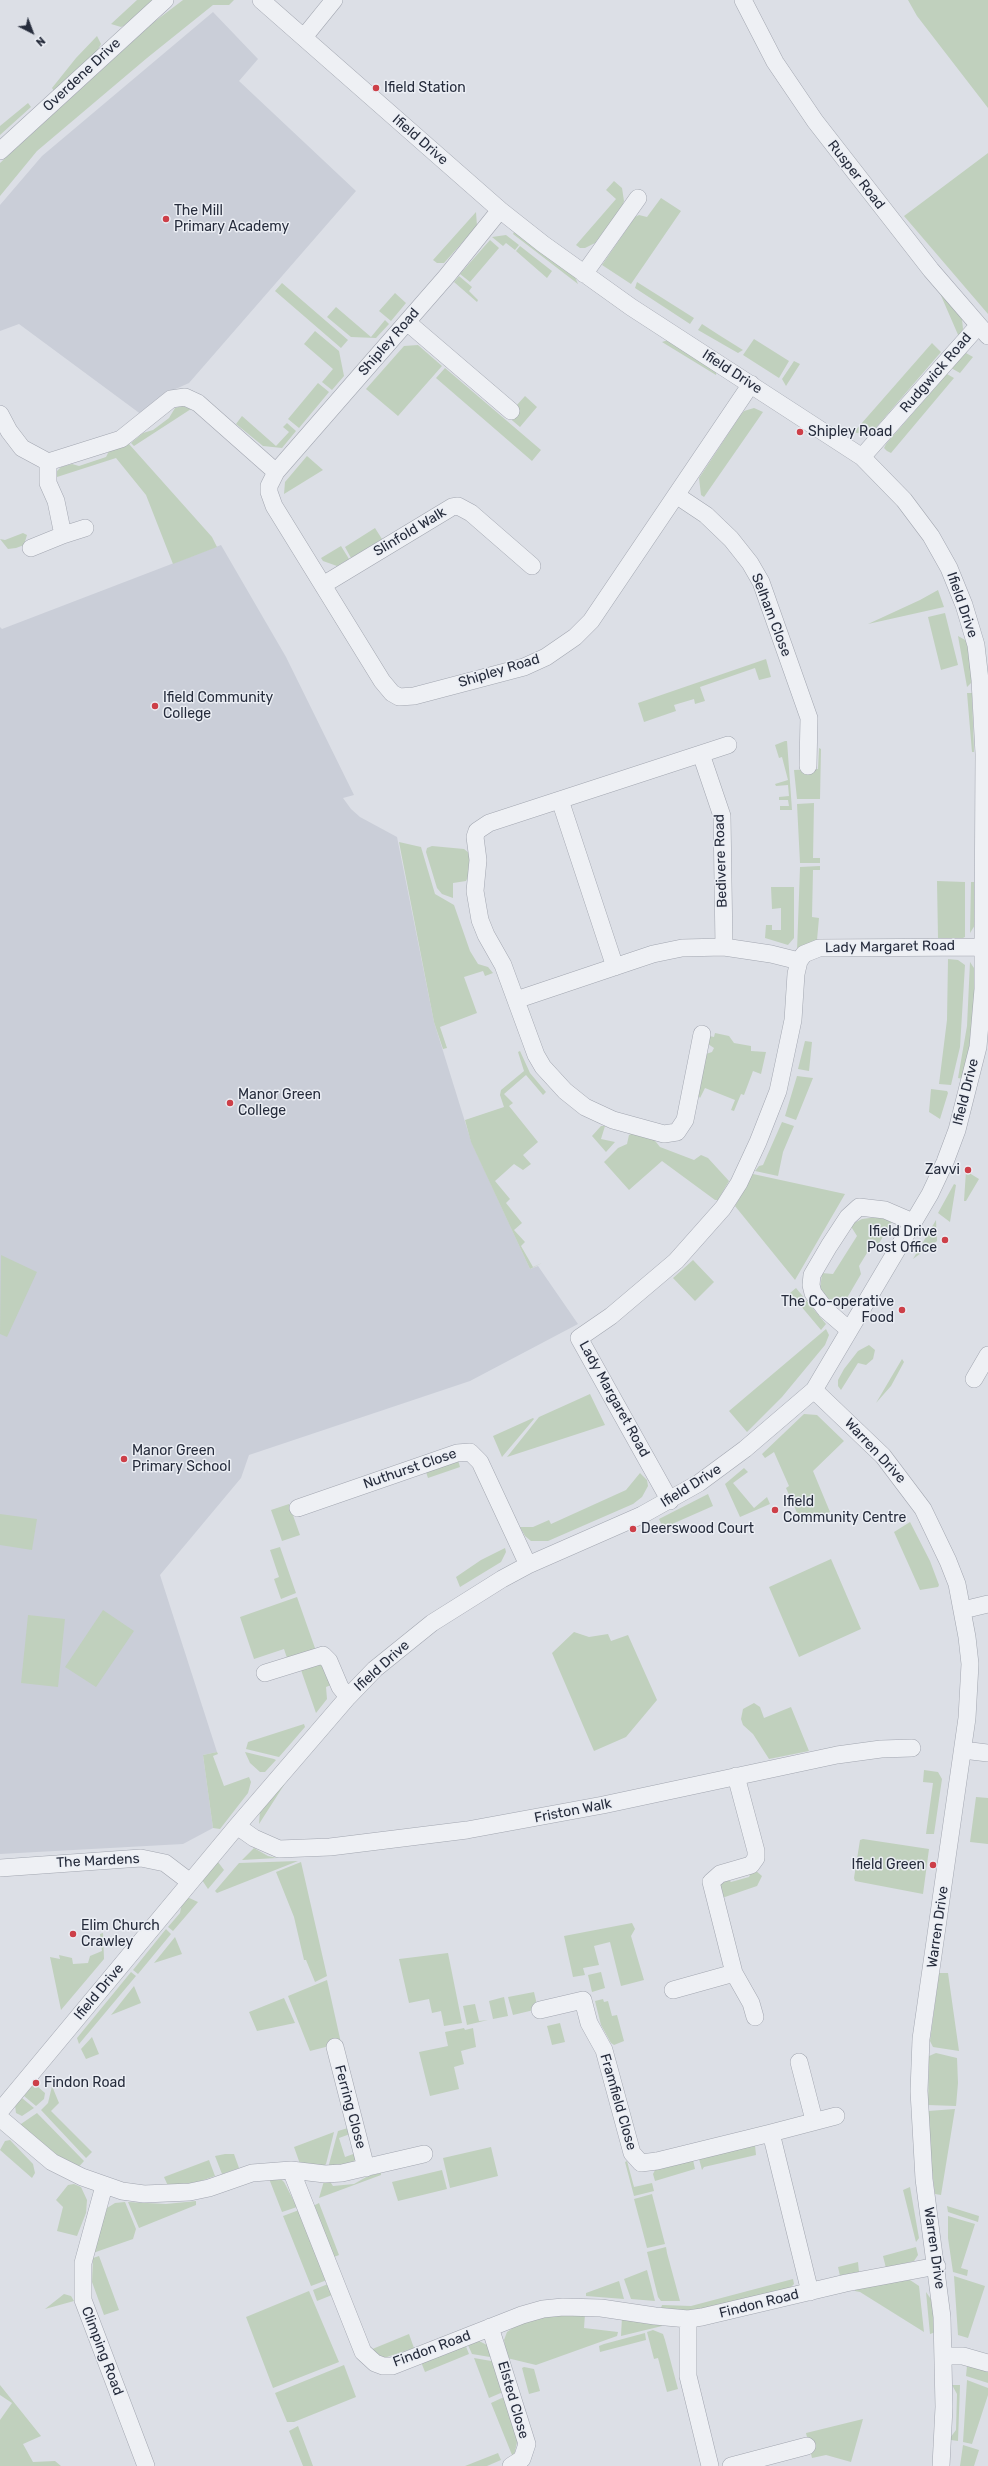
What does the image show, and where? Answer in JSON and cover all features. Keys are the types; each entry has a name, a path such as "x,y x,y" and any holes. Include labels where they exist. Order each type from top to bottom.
{"street":[{"name":"Overdene Drive","path":"0,151 165,0"},
{"name":"Ifield Drive","path":"0,2111 237,1826 348,1697 375,1670 421,1631 475,1595 528,1565 670,1501 745,1449 814,1390 848,1329 913,1222 945,1162 957,1130 983,1048 984,754 980,680 976,645 960,593 949,568 931,536 904,500 862,458 751,384 672,334 584,274 500,210 261,0"},
{"path":"304,37 334,0"},
{"name":"Rusper Road","path":"743,0 775,62 815,121 983,331"},
{"path":"584,274 638,198"},
{"name":"Shipley Road","path":"500,210 407,322 276,472 269,486 270,499 323,586 387,688 399,697 414,696 524,667 566,645 591,621 751,384"},
{"path":"407,322 511,411"},
{"name":"Rudgwick Road","path":"862,458 983,331"},
{"path":"0,412 9,431 22,448 48,462 121,439 172,399 185,396 198,403 276,472"},
{"path":"48,462 47,477 58,507 63,536"},
{"name":"Selham Close","path":"676,495 706,515 731,539 750,563 761,582 809,718 808,766"},
{"name":"Slinfold Walk","path":"323,586 452,507 458,506 471,513 532,566"},
{"path":"31,548 85,528"},
{"path":"702,1034 685,1120 677,1132 664,1134 613,1120 596,1113 564,1091 543,1067 536,1055 504,965 486,935 476,908 475,891 478,860 477,831 488,823 728,744"},
{"name":"Bedivere Road","path":"701,754 722,816 724,947"},
{"path":"560,800 614,967"},
{"path":"516,1000 668,950 724,947 771,954 799,961"},
{"name":"Lady Margaret Road","path":"670,1501 579,1338 611,1316 676,1260 724,1208 740,1183 771,1113 784,1070 794,1020 796,974 799,961 804,954 819,948 983,947"},
{"path":"848,1329 826,1310 813,1293 811,1285 812,1275 829,1246 848,1217 859,1207 885,1210 913,1222"},
{"path":"974,1379 988,1355"},
{"name":"Warren Drive","path":"814,1390 883,1456 912,1493 930,1522 948,1561 963,1610 970,1664 963,1750 922,2031 919,2078 921,2142 937,2266 945,2356 941,2466"},
{"name":"Nuthurst Close","path":"298,1508 457,1453 470,1452 480,1462 528,1565"},
{"path":"963,1610 988,1604"},
{"path":"265,1673 323,1655 329,1661 340,1687 348,1697"},
{"name":"Friston Walk","path":"237,1826 254,1838 279,1849 330,1847 511,1823 858,1751 912,1748"},
{"path":"963,1750 988,1753"},
{"path":"736,1776 756,1851 756,1858 751,1865 720,1874 711,1882 734,1973 751,2003 755,2017"},
{"name":"The Mardens","path":"0,1868 141,1858 165,1863 190,1882"},
{"path":"673,1990 734,1973"},
{"name":"Framfield Close","path":"540,2010 583,2000 589,2023 604,2050 632,2153 641,2162 657,2161 771,2133 814,2120 836,2116"},
{"name":"Ferring Close","path":"335,2047 366,2168"},
{"path":"799,2062 814,2120"},
{"path":"0,2118 52,2162 104,2186 144,2194 190,2192 210,2188 252,2173 291,2170 325,2174 366,2168 424,2154"},
{"path":"771,2133 810,2292"},
{"name":"Findon Road","path":"291,2170 363,2352 374,2363 392,2366 522,2315 563,2307 601,2308 688,2319 718,2314 810,2292 937,2266"},
{"name":"Climping Road","path":"104,2186 83,2263 83,2300 90,2323 146,2466"},
{"path":"688,2319 688,2376 710,2466"},
{"name":"Elsted Close","path":"490,2328 527,2444 522,2459 511,2466"},
{"path":"945,2356 963,2356 988,2363"},
{"path":"731,2466 808,2446"}],"shaded area":[{"name":"The Mill Primary Academy","path":"213,12 258,59 239,81 356,191 189,383 169,392 142,415 19,324 0,331 0,205 42,156"},
{"name":"Manor Green College","path":"221,545 286,657 354,795 343,798 351,809 360,817 397,837 434,1022 471,1141 530,1269 538,1266 578,1324 470,1381 249,1455 241,1478 160,1575 217,1752 203,1755 213,1828 183,1844 0,1854 0,627 2,629"}],"green space":[{"path":"137,0 153,0 128,24 121,27 111,24"},
{"path":"183,0 234,0 229,5 213,5 147,58 37,151 0,196 0,163 154,22"},
{"path":"908,0 988,0 988,108 917,16"},
{"path":"97,36 101,44 96,53 54,91 52,88 76,58"},
{"path":"28,103 31,107 0,135 0,126"},
{"path":"988,153 988,314 904,216"},
{"path":"614,181 622,188 624,201 622,207 595,243 585,248 580,248 576,245 616,199 606,190"},
{"path":"661,198 681,211 631,284 602,265 635,217 639,215 647,217"},
{"path":"476,212 477,226 444,263 437,263 433,260"},
{"path":"515,230 575,277 578,284 513,234"},
{"path":"506,235 519,245 515,250 506,243 503,246 492,237"},
{"path":"490,240 499,248 470,282 460,274"},
{"path":"520,246 552,271 547,278 516,251"},
{"path":"459,276 472,287 469,291 478,300 477,302 454,282"},
{"path":"637,282 694,318 690,324 635,288"},
{"path":"282,283 348,340 341,348 275,291"},
{"path":"939,291 962,319 963,329 959,337"},
{"path":"395,293 406,303 391,321 379,311"},
{"path":"336,307 371,337 385,320 389,324 376,338 351,337 327,317"},
{"path":"702,324 743,350 738,353 698,330"},
{"path":"315,331 339,351 344,376 332,390 322,382 333,369 304,344"},
{"path":"754,339 789,361 779,378 743,355"},
{"path":"668,340 717,370 716,375 662,342"},
{"path":"932,343 941,352 873,431 854,432"},
{"path":"418,345 442,366 398,416 366,389 404,346"},
{"path":"966,353 973,357 960,373 951,368"},
{"path":"794,361 800,364 786,386 782,379"},
{"path":"445,368 541,450 532,461 436,378"},
{"path":"947,374 954,378 891,453 887,451 884,448 886,444"},
{"path":"318,383 329,392 299,428 288,419"},
{"path":"525,396 537,407 520,427 507,416"},
{"path":"182,406 191,409 134,446 131,443 143,433 153,430 169,418 175,408"},
{"path":"754,408 763,412 704,497 701,495 699,478 740,416 744,411"},
{"path":"242,416 276,446 289,432 283,427 287,423 296,431 282,448 263,446 236,424"},
{"path":"129,444 212,537 217,547 173,564 146,495 116,458 57,477 56,472 61,467 72,464 79,466 106,457 109,451"},
{"path":"307,456 323,470 284,494 285,482"},
{"path":"375,528 382,539 351,558 345,547"},
{"path":"23,533 27,535 24,545 16,548 8,549 0,539 5,540"},
{"path":"341,546 349,559 337,566 323,561 321,558"},
{"path":"938,590 944,607 868,624 920,600"},
{"path":"945,613 958,665 941,670 928,617"},
{"path":"958,636 967,641 972,682 967,687"},
{"path":"766,659 771,677 759,680 755,668 700,687 705,701 695,704 694,699 674,705 676,711 644,722 638,703"},
{"path":"967,693 972,693 974,752 972,752"},
{"path":"787,741 792,810 780,810 780,806 789,806 788,800 779,800 779,797 789,796 788,785 776,786 775,784 788,780 782,757 779,758 775,745"},
{"path":"819,748 821,749 820,799 797,799 794,770 818,769"},
{"path":"814,803 813,858 820,858 820,863 800,863 797,804"},
{"path":"399,842 421,847 435,894 454,905 470,951 478,964 488,967 493,973 485,976 483,971 464,977 477,1013 440,1027 447,1048 443,1049 434,1022"},
{"path":"432,846 464,849 469,853 469,875 466,881 453,883 453,898 442,894 437,888 426,852 427,848"},
{"path":"820,866 820,870 813,870 812,917 819,918 817,940 797,951 800,867"},
{"path":"937,881 965,882 965,937 963,938 938,938"},
{"path":"971,882 974,882 975,925 970,933"},
{"path":"771,887 794,887 794,938 788,945 765,938 766,925 772,925 772,930 781,930 781,908 772,909"},
{"path":"948,959 958,960 965,965 960,1047 951,1085 939,1084 947,1020"},
{"path":"970,962 976,971 974,1021 964,1079 958,1078 967,1026"},
{"path":"715,1033 729,1036 734,1043 751,1046 751,1051 766,1052 761,1074 753,1071 744,1095 741,1094 734,1111 731,1110 735,1100 705,1088 700,1098 698,1095 706,1054 712,1052 714,1048 708,1044 709,1036 714,1037"},
{"path":"805,1041 812,1042 809,1071 798,1069"},
{"path":"520,1051 530,1073 546,1092 543,1095 526,1075 504,1094 513,1103 509,1106 538,1142 523,1155 531,1164 523,1170 514,1164 495,1181 510,1199 506,1203 522,1223 514,1230 525,1242 521,1246 533,1267 542,1263 530,1269 471,1142 465,1120 504,1107 500,1095 501,1090 524,1071 518,1052"},
{"path":"797,1076 813,1078 796,1120 785,1116"},
{"path":"931,1089 947,1091 948,1093 940,1119 929,1112"},
{"path":"782,1122 794,1126 783,1152 778,1176 755,1171 759,1166 763,1165"},
{"path":"601,1126 605,1126 601,1139 615,1142 606,1152 592,1136"},
{"path":"636,1132 652,1137 660,1147 694,1160 701,1155 708,1158 729,1181 718,1200 715,1200 662,1161 629,1190 604,1162 618,1148 627,1144 629,1135"},
{"path":"966,1171 979,1179 966,1201 964,1201"},
{"path":"753,1174 845,1194 795,1280 735,1206"},
{"path":"954,1184 956,1185 950,1222 938,1213"},
{"path":"877,1217 893,1220 878,1245 870,1248 859,1266 861,1274 847,1298 829,1304 820,1290 822,1273 833,1274 857,1236 850,1225 862,1219"},
{"path":"936,1220 937,1241 913,1259"},
{"path":"1,1255 37,1272 7,1337 0,1334"},
{"path":"693,1260 714,1282 695,1301 673,1278"},
{"path":"796,1288 826,1324 821,1330 790,1293"},
{"path":"826,1329 829,1335 825,1345 782,1397 747,1432 729,1411"},
{"path":"869,1345 875,1350 873,1359 866,1365 858,1363 841,1390 838,1386 838,1380 844,1369 858,1351"},
{"path":"902,1359 904,1362 891,1386 876,1403"},
{"path":"590,1394 605,1425 507,1457 539,1417"},
{"path":"804,1414 817,1415 844,1441 813,1471 830,1512 802,1524 786,1488 789,1486 774,1452 765,1458 762,1454"},
{"path":"533,1418 534,1419 502,1457 493,1436"},
{"path":"458,1460 460,1467 428,1478 426,1472"},
{"path":"744,1468 748,1472 733,1483 754,1508 767,1497 770,1504 740,1517 725,1484"},
{"path":"640,1473 647,1480 648,1486 642,1497 633,1504 548,1541 531,1541 525,1536 520,1527 533,1527 549,1520 551,1524 626,1490"},
{"path":"708,1494 713,1506 663,1528 659,1519"},
{"path":"289,1504 300,1535 282,1541 271,1510"},
{"path":"0,1514 37,1519 32,1550 0,1545"},
{"path":"910,1522 930,1561 939,1585 938,1587 920,1590 894,1532"},
{"path":"280,1547 296,1593 281,1599 274,1579 279,1577 270,1550"},
{"path":"505,1548 506,1552 501,1562 460,1587 456,1577 481,1560"},
{"path":"831,1559 861,1629 799,1657 769,1587"},
{"path":"297,1597 316,1651 288,1661 284,1649 254,1659 240,1617"},
{"path":"103,1610 134,1631 96,1687 65,1667"},
{"path":"28,1615 65,1619 58,1687 21,1683"},
{"path":"574,1632 589,1637 608,1634 611,1641 628,1635 657,1700 626,1737 594,1751 552,1653"},
{"path":"323,1663 331,1685 326,1687 327,1699 316,1713 301,1670"},
{"path":"754,1703 760,1707 764,1718 791,1707 809,1751 769,1759 753,1734 743,1725 741,1719 743,1709"},
{"path":"304,1724 305,1727 279,1757 246,1749 248,1742"},
{"path":"217,1752 218,1754 213,1756 224,1786 249,1777 251,1782 248,1793 220,1829 213,1828 203,1755"},
{"path":"245,1752 276,1760 265,1772 260,1772 250,1763"},
{"path":"924,1770 938,1772 942,1779 934,1834 926,1834 933,1783 923,1782"},
{"path":"283,1783 284,1785 259,1824 260,1811"},
{"path":"976,1797 988,1798 988,1844 970,1842"},
{"path":"863,1839 929,1849 923,1894 855,1881 854,1878 860,1840"},
{"path":"254,1848 268,1856 277,1858 242,1860"},
{"path":"298,1861 217,1893 215,1891 239,1863"},
{"path":"218,1862 224,1870 208,1889 202,1880"},
{"path":"301,1862 327,1976 315,1982 306,1960 304,1960 294,1917 276,1872"},
{"path":"752,1870 755,1870 762,1876 757,1886 722,1898 719,1892 721,1884 728,1879 731,1882 749,1877"},
{"path":"187,1897 198,1902 173,1931 168,1927 180,1913 182,1903"},
{"path":"632,1923 635,1929 631,1936 644,1980 621,1986 610,1942 594,1946 599,1965 583,1968 585,1975 573,1977 564,1936"},
{"path":"166,1929 171,1934 138,1974 133,1970"},
{"path":"103,1933 104,1959 61,2010 50,1957 60,1959 59,1955 72,1958 73,1964 88,1963 90,1956 102,1951 100,1934"},
{"path":"175,1937 182,1954 154,1963"},
{"path":"448,1953 462,2023 444,2026 441,2011 432,2013 429,1999 409,2003 399,1959"},
{"path":"131,1972 136,1976 79,2044 77,2038"},
{"path":"601,1972 605,1988 592,1992 588,1975"},
{"path":"939,1973 948,1973 959,2051 933,2047 930,2041"},
{"path":"327,1980 341,2043 310,2051 288,1996"},
{"path":"134,1986 141,2003 111,2015"},
{"path":"534,1992 538,2009 513,2015 508,1997"},
{"path":"504,1997 508,2016 493,2019 489,2001"},
{"path":"284,1998 295,2023 257,2031 249,2012"},
{"path":"603,1999 604,2002 608,2001 612,2016 617,2015 624,2041 614,2045 611,2043 601,2025 595,2001"},
{"path":"475,2004 479,2021 488,2020 467,2025 463,2006"},
{"path":"560,2023 565,2042 552,2045 547,2026"},
{"path":"464,2028 465,2030 473,2028 476,2047 461,2051 464,2064 454,2067 459,2089 430,2096 419,2052 448,2046 445,2032"},
{"path":"92,2037 99,2054 86,2059 81,2049"},
{"path":"936,2053 957,2058 958,2083 956,2106 928,2105 929,2056"},
{"path":"32,2085 35,2088 37,2086 45,2093 44,2099 36,2106 24,2096"},
{"path":"52,2086 59,2103 51,2111 92,2152 86,2158 41,2110 48,2103"},
{"path":"22,2098 34,2108 22,2116 16,2113 15,2105"},
{"path":"955,2109 941,2195 935,2194 929,2147 928,2111"},
{"path":"37,2113 84,2161 76,2170 71,2168 18,2126"},
{"path":"348,2128 350,2134 339,2138 345,2157 356,2153 356,2159 353,2162 328,2168 338,2131"},
{"path":"334,2132 326,2164 323,2167 300,2164 294,2147"},
{"path":"10,2140 33,2164 35,2173 32,2178 0,2150 5,2141"},
{"path":"755,2145 756,2155 704,2167 702,2170 699,2159"},
{"path":"491,2147 498,2176 450,2188 443,2158"},
{"path":"234,2154 239,2168 222,2174 215,2156"},
{"path":"209,2160 215,2176 189,2185 168,2186 164,2177"},
{"path":"693,2160 695,2169 655,2181 653,2174 656,2168"},
{"path":"627,2161 634,2187 652,2183 654,2191 634,2196 625,2162"},
{"path":"442,2170 447,2189 398,2201 392,2182"},
{"path":"381,2173 381,2175 319,2198 324,2181 329,2180 333,2186 354,2184 368,2176"},
{"path":"268,2176 279,2177 284,2182 297,2207 282,2212"},
{"path":"74,2184 81,2187 87,2200 86,2213 77,2236 57,2231 63,2207 56,2200 68,2185"},
{"path":"910,2187 919,2238 916,2242 903,2190"},
{"path":"652,2194 665,2244 647,2248 634,2199"},
{"path":"196,2201 196,2205 139,2228 128,2202 166,2204"},
{"path":"125,2202 136,2229 133,2239 93,2253 107,2208 115,2203"},
{"path":"319,2203 339,2255 334,2257 313,2206"},
{"path":"947,2206 979,2216 978,2222 948,2212"},
{"path":"299,2210 327,2280 311,2286 283,2216"},
{"path":"948,2216 975,2224 961,2268 968,2270 967,2276 953,2272 948,2238"},
{"path":"666,2247 680,2301 661,2301 658,2297 647,2252"},
{"path":"916,2247 918,2255 914,2261 886,2268 883,2256"},
{"path":"99,2256 119,2310 104,2315 92,2282 93,2258"},
{"path":"858,2262 859,2272 840,2276 838,2267"},
{"path":"647,2270 655,2301 631,2299 624,2279"},
{"path":"954,2276 985,2286 968,2338 958,2335"},
{"path":"793,2279 794,2284 790,2288 703,2312 660,2311 662,2305 691,2306"},
{"path":"910,2280 919,2286 924,2332 860,2292 855,2291 854,2287"},
{"path":"619,2281 624,2299 586,2296 586,2293"},
{"path":"328,2284 332,2295 317,2301 313,2290"},
{"path":"309,2291 339,2362 273,2388 246,2317"},
{"path":"926,2292 933,2302 936,2332 930,2334"},
{"path":"64,2294 71,2296 74,2301 45,2309"},
{"path":"551,2314 585,2314 584,2328 618,2332 617,2336 536,2365 507,2358 504,2340 507,2332 517,2325"},
{"path":"622,2317 661,2322 662,2326 621,2336"},
{"path":"653,2330 663,2334 678,2389 667,2392 658,2358 654,2359 647,2332"},
{"path":"645,2333 646,2340 600,2352 599,2346"},
{"path":"409,2334 414,2348 384,2358 379,2357 370,2350"},
{"path":"479,2341 489,2346 496,2358 472,2354 467,2343"},
{"path":"465,2344 469,2354 425,2372 421,2362"},
{"path":"474,2358 497,2362 503,2392 489,2398"},
{"path":"344,2365 356,2397 294,2422 287,2422 275,2393"},
{"path":"967,2366 988,2369 988,2383 966,2376"},
{"path":"522,2368 534,2369 540,2391 529,2394"},
{"path":"967,2380 988,2388 988,2395 972,2444 963,2442"},
{"path":"0,2385 41,2436 23,2444 33,2462 55,2461 61,2466 0,2466 0,2420 12,2403 0,2395"},
{"path":"952,2385 960,2385 958,2441 951,2440 950,2438 956,2430 957,2394"},
{"path":"504,2397 518,2438 514,2456 512,2455 491,2403"},
{"path":"863,2419 851,2462 826,2455 812,2458 806,2433"},
{"path":"298,2426 313,2466 303,2466 289,2431"},
{"path":"963,2445 979,2450 974,2466 960,2466"},
{"path":"498,2453 501,2460 487,2466 465,2466"}],"place":[{"name":"Ifield Station","path":"376,88"},
{"name":"The Mill Primary Academy","path":"166,219"},
{"name":"Shipley Road","path":"800,432"},
{"name":"Ifield Community College","path":"155,706"},
{"name":"Manor Green College","path":"230,1103"},
{"name":"Zavvi","path":"968,1170"},
{"name":"Ifield Drive Post Office","path":"945,1240"},
{"name":"The Co-operative Food","path":"902,1310"},
{"name":"Manor Green Primary School","path":"124,1459"},
{"name":"Ifield Community Centre","path":"775,1510"},
{"name":"Deerswood Court","path":"633,1529"},
{"name":"Ifield Green","path":"933,1865"},
{"name":"Elim Church Crawley","path":"73,1934"},
{"name":"Findon Road","path":"36,2083"}]}
